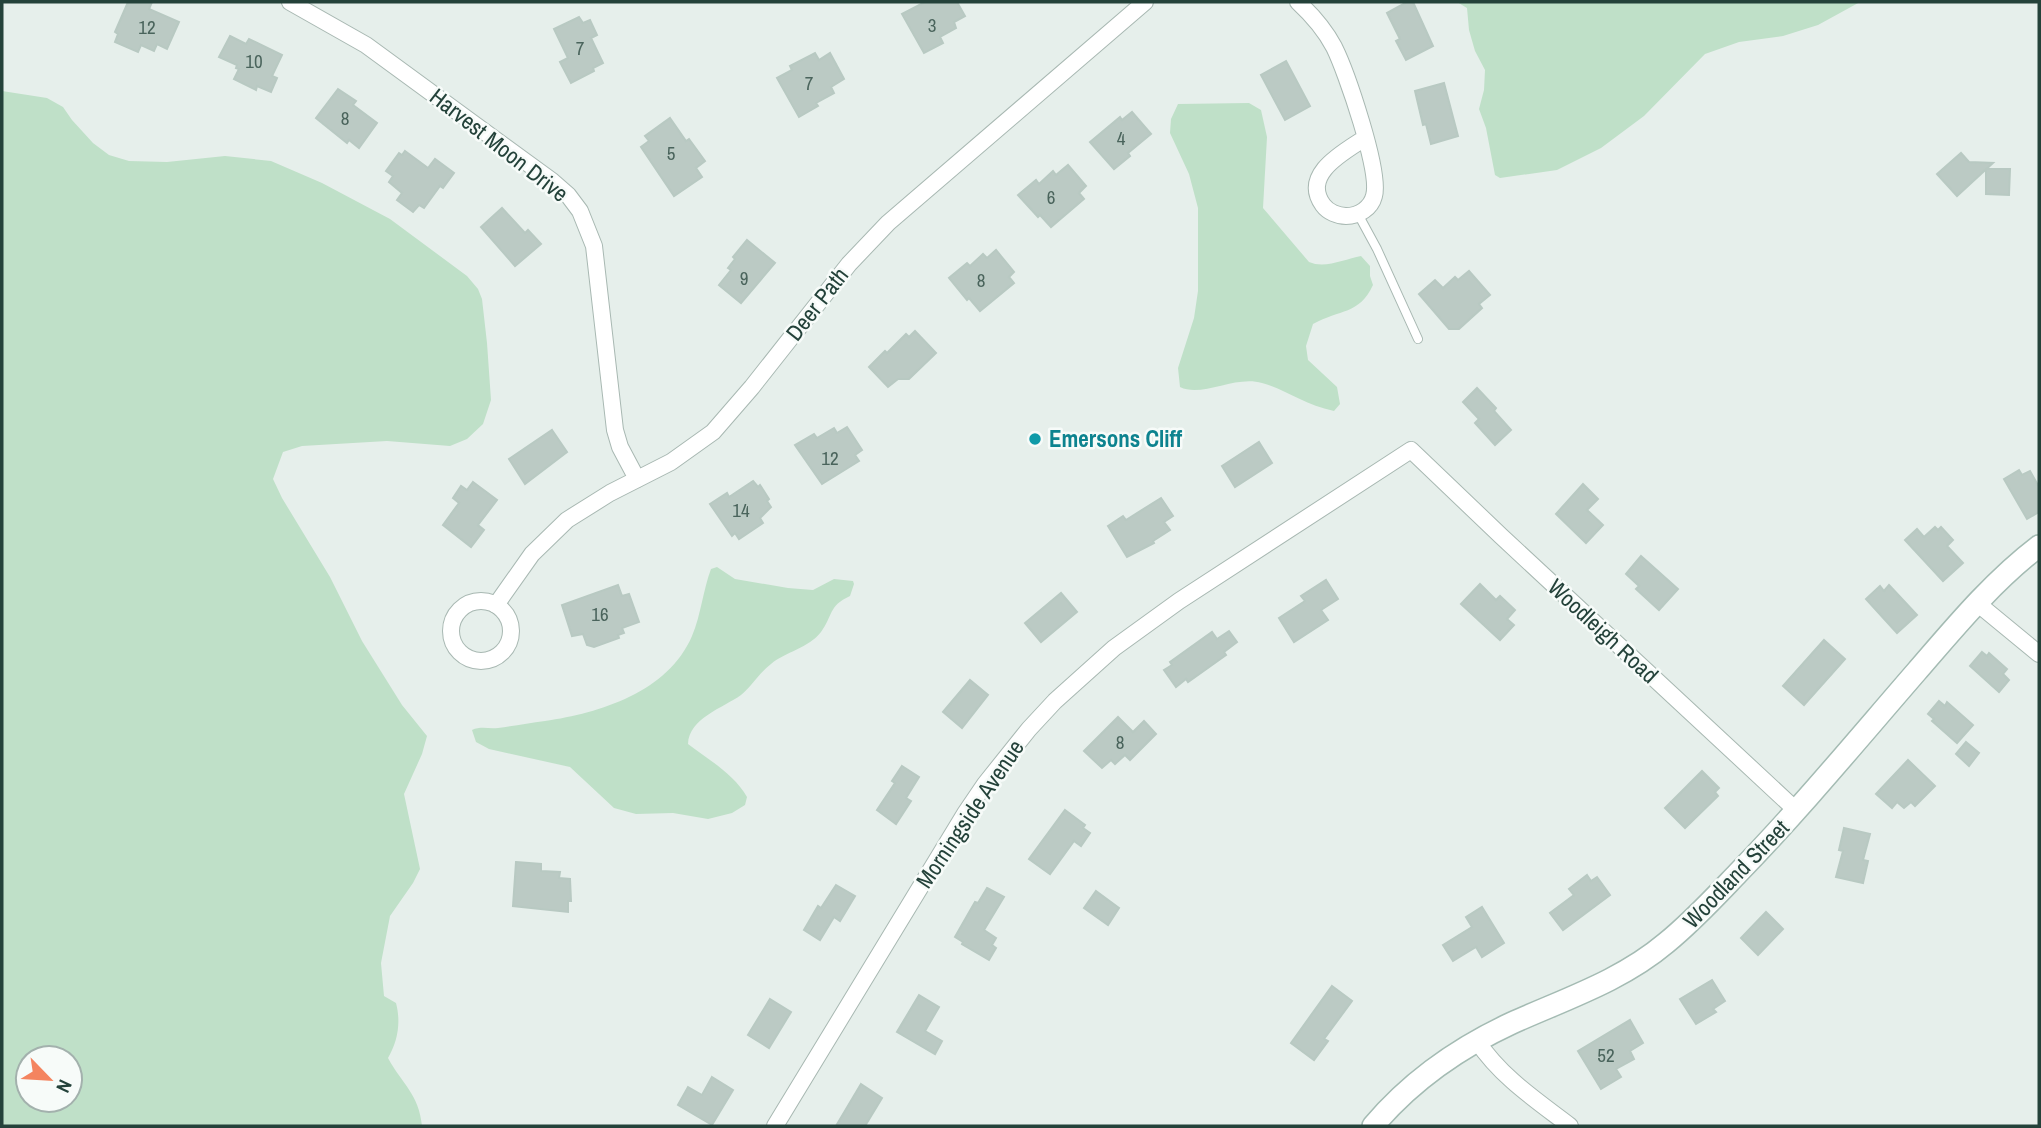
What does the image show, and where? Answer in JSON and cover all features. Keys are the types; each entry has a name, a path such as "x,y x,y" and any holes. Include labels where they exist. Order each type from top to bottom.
{"street":[{"name":"Harvest Moon Drive","path":"290,2 366,45 552,181 574,203 589,229 594,246 615,430 620,447 637,479"},
{"name":"Deer Path","path":"496,606 532,554 566,520 587,506 671,462 713,432 739,404 849,264 888,223 1145,2"},
{"path":"1298,2 1322,28 1333,46 1351,88 1365,138 1373,175 1374,196 1369,205 1358,214 1345,216 1328,210 1317,192 1317,184 1326,166 1365,138"},
{"name":"Woodleigh Road","path":"1411,450 1797,811"},
{"name":"Morningside Avenue","path":"775,1126 959,824 985,784 1029,729 1085,674 1145,625 1411,450"},
{"name":"Woodland Street","path":"1373,1126 1408,1088 1477,1041 1614,979 1651,955 1700,912 1797,811 1976,603 2039,546"},
{"path":"1976,603 2039,654"},
{"path":"1477,1041 1509,1079 1570,1126"}],"lane":[{"path":"1358,214 1418,339"}],"green space":[{"path":"1457,2 1860,2 1818,25 1783,36 1739,42 1705,54 1644,116 1601,148 1557,170 1500,178 1495,175 1486,128 1479,109 1485,70 1475,51 1467,8"},
{"path":"2,91 47,98 63,107 93,143 109,155 129,161 167,162 225,156 271,161 322,183 390,219 467,276 478,289 482,299 491,400 483,424 467,439 450,446 387,441 302,446 283,452 273,479 330,577 362,641 402,705 427,736 404,794 420,869 390,916 381,963 384,996 396,1003 398,1017 396,1038 388,1058 414,1097 422,1126 2,1126"},
{"path":"1249,103 1261,110 1267,137 1263,208 1309,262 1328,264 1361,256 1370,266 1373,285 1368,295 1355,307 1313,324 1306,346 1308,360 1337,387 1340,404 1334,411 1252,381 1198,390 1180,387 1178,368 1194,318 1198,291 1198,208 1189,174 1170,133 1171,119 1178,104"},
{"path":"717,567 735,579 788,588 813,590 834,579 853,581 854,584 850,596 834,608 816,637 771,664 741,695 700,720 690,735 688,744 742,789 747,797 745,805 732,813 708,819 673,813 636,814 614,808 570,767 489,749 476,742 472,730 588,712 630,696 667,672 692,636 711,569"}],"building":[{"path":"128,2 152,2 149,9 179,22 167,49 157,44 154,51 141,45 138,52 115,42 118,34 115,32"},
{"path":"925,2 957,2 965,16 954,22 956,28 940,37 943,43 924,53 902,14"},
{"path":"1407,2 1413,2 1433,46 1406,60 1396,41 1400,39 1387,13"},
{"path":"579,17 583,23 590,20 597,35 591,38 603,63 571,83 560,62 568,58 554,29"},
{"path":"230,36 246,44 249,39 282,55 272,76 277,78 271,92 257,86 256,90 234,79 239,69 236,68 237,65 219,57"},
{"path":"815,53 819,60 830,53 844,79 831,87 834,93 799,117 777,78 792,70 790,66"},
{"path":"1286,61 1310,106 1285,120 1261,75"},
{"path":"1444,83 1458,136 1431,144 1426,124 1423,125 1415,91"},
{"path":"338,89 356,101 353,105 377,123 359,148 349,140 347,143 316,118"},
{"path":"1132,112 1151,134 1114,169 1090,142 1120,117 1122,120"},
{"path":"670,118 686,141 689,139 705,161 696,168 702,177 674,196 641,147 649,141 645,136"},
{"path":"405,151 428,168 435,159 454,173 443,188 440,186 424,208 419,205 413,212 397,200 402,193 389,182 393,176 386,171 399,153 402,155"},
{"path":"1961,153 1969,162 1993,163 1957,196 1937,174"},
{"path":"1068,165 1086,186 1079,193 1084,199 1051,227 1018,195 1036,180 1039,184 1053,171 1056,175"},
{"path":"1986,169 2010,169 2009,195 1986,194"},
{"path":"502,208 525,233 528,230 541,244 515,266 481,227"},
{"path":"747,240 775,263 741,303 719,285 731,270 728,268 735,259 733,257"},
{"path":"996,250 1014,272 1009,277 1014,283 980,311 949,278 967,263 970,266 983,254 987,258"},
{"path":"1469,271 1490,295 1479,304 1482,308 1459,329 1449,329 1419,294 1435,280 1443,288 1455,277 1458,280"},
{"path":"915,331 936,353 909,379 898,379 888,387 869,367 906,334 909,337"},
{"path":"1477,388 1496,408 1494,411 1511,430 1495,445 1475,423 1479,419 1463,402"},
{"path":"847,427 862,450 855,455 859,461 822,484 795,445 814,434 817,438 834,428 837,433"},
{"path":"552,430 567,452 525,484 509,459"},
{"path":"1259,442 1272,463 1235,487 1222,466"},
{"path":"2019,470 2022,475 2030,471 2039,487 2039,512 2027,519 2004,479"},
{"path":"753,481 758,487 760,485 771,507 760,518 763,523 739,539 735,533 732,536 710,504 727,493 729,497"},
{"path":"473,482 497,500 478,525 484,530 471,547 443,525 459,503 453,498 461,486 467,490"},
{"path":"1583,484 1598,499 1587,510 1603,525 1586,543 1556,514"},
{"path":"1161,498 1173,516 1164,522 1170,530 1153,541 1154,543 1127,557 1108,526 1123,516 1126,520"},
{"path":"1935,527 1938,530 1941,527 1953,540 1947,546 1963,563 1943,581 1905,540 1917,529 1924,537"},
{"path":"1641,556 1678,589 1659,610 1636,589 1639,586 1626,574"},
{"path":"1326,580 1338,599 1321,610 1328,620 1294,642 1279,618 1305,601 1301,596"},
{"path":"1480,584 1496,600 1500,596 1515,610 1507,619 1514,625 1500,640 1461,604"},
{"path":"618,585 622,596 629,594 639,622 622,628 624,633 618,635 619,638 594,647 587,645 583,634 572,636 562,605"},
{"path":"1889,585 1917,615 1897,633 1866,599 1880,586 1884,591"},
{"path":"1061,593 1077,612 1041,642 1025,623"},
{"path":"1229,631 1237,642 1224,652 1226,655 1188,682 1186,679 1176,687 1164,670 1172,665 1170,662 1212,632 1217,639"},
{"path":"1824,640 1845,659 1804,705 1783,686"},
{"path":"1982,652 1987,656 1989,653 2007,669 2003,674 2009,680 1999,692 1970,666"},
{"path":"970,680 988,695 962,728 943,712"},
{"path":"1939,701 1945,706 1947,702 1973,725 1957,743 1932,721 1934,719 1928,714"},
{"path":"1118,717 1133,732 1144,721 1156,734 1130,760 1125,755 1115,764 1111,760 1102,768 1084,751"},
{"path":"1966,742 1979,753 1969,766 1956,754"},
{"path":"1908,760 1935,786 1915,806 1911,802 1904,808 1897,802 1892,808 1876,794"},
{"path":"902,766 919,777 906,798 911,801 896,824 877,810 895,783 892,781"},
{"path":"1702,771 1719,788 1715,792 1718,796 1685,828 1665,808"},
{"path":"1065,810 1085,825 1083,828 1090,833 1081,846 1074,841 1050,874 1029,859"},
{"path":"1844,828 1870,834 1863,860 1868,861 1863,883 1836,877 1843,851 1839,850"},
{"path":"516,862 541,864 541,871 560,872 559,878 570,879 571,901 568,901 568,912 513,906"},
{"path":"1587,875 1591,881 1597,877 1610,895 1563,930 1550,913 1574,895 1569,889"},
{"path":"836,885 855,896 840,921 834,917 820,940 804,930 818,906 821,908"},
{"path":"987,888 1004,897 984,930 996,938 992,945 996,948 989,960 955,937 975,902 978,903"},
{"path":"1096,891 1119,908 1108,925 1084,908"},
{"path":"1482,907 1504,943 1482,957 1476,947 1453,961 1443,945 1472,927 1466,917"},
{"path":"1766,912 1783,929 1758,955 1741,938"},
{"path":"1712,980 1725,1001 1713,1009 1716,1012 1696,1024 1680,999"},
{"path":"1332,986 1352,1001 1324,1039 1328,1041 1314,1060 1291,1043"},
{"path":"919,995 939,1007 925,1031 942,1041 935,1054 897,1032"},
{"path":"770,999 791,1012 769,1048 748,1035"},
{"path":"1630,1020 1643,1043 1630,1051 1634,1059 1616,1069 1621,1077 1601,1089 1578,1051"},
{"path":"712,1077 733,1090 712,1125 678,1105 688,1087 702,1095"},
{"path":"861,1084 882,1098 865,1126 836,1126"}],"place":[{"name":"Emersons Cliff","path":"1035,439"}]}
